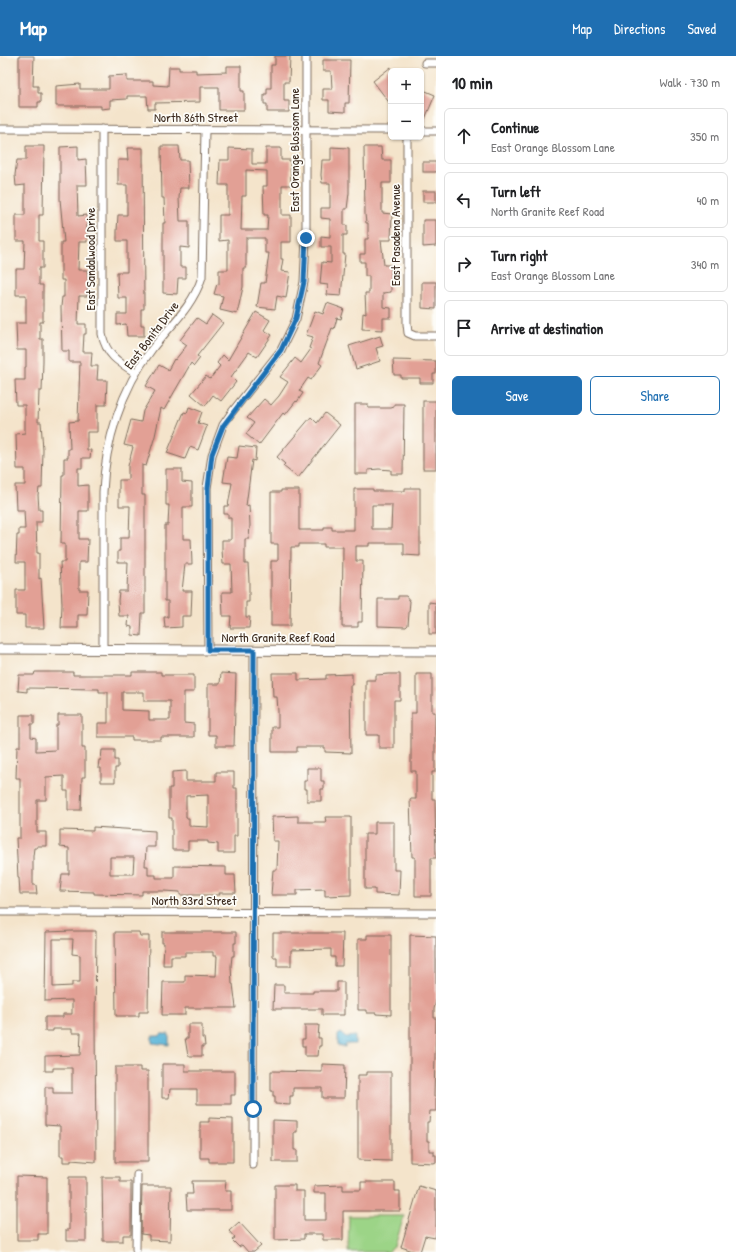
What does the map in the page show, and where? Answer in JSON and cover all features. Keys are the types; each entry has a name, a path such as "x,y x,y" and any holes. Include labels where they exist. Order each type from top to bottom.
{"street":[{"name":"East Orange Blossom Lane","path":"208,650 208,488 209,469 212,454 223,426 281,350 296,318 301,301 306,265 306,56"},
{"path":"425,63 436,63"},
{"name":"North 86th Street","path":"0,129 388,130"},
{"name":"East Sandalwood Drive","path":"102,129 102,334 104,345 108,353 115,360 136,373"},
{"name":"East Bonita Drive","path":"103,649 104,468 109,444 119,412 136,373 151,350 195,296 202,277 205,130"},
{"path":"424,131 436,131"},
{"name":"East Pasadena Avenue","path":"407,140 408,333 415,336 436,336"},
{"name":"North Granite Reef Road","path":"0,649 436,651"},
{"path":"253,1165 254,650"},
{"name":"North 83rd Street","path":"0,912 436,913"},
{"path":"136,1249 137,1174"}],"green space":[{"path":"349,1216 404,1216 395,1246 388,1252 348,1252"}],"water":[{"path":"341,1033 346,1037 355,1036 355,1044 346,1044 345,1047 338,1046 338,1035"},
{"path":"161,1034 169,1034 169,1045 152,1043 152,1036 160,1036"}],"building":[{"path":"19,56 34,56 33,86 38,86 38,93 41,93 41,102 38,102 38,107 19,107"},
{"path":"275,56 290,56 289,82 284,82 284,101 289,101 289,112 267,112 267,104 264,104 264,94 267,94 267,88 271,88 271,65 275,65"},
{"path":"323,60 350,60 349,103 345,103 345,112 329,111 329,100 323,100 323,89 332,89 331,71 323,71"},
{"path":"227,66 241,66 241,91 244,91 244,110 219,110 219,87 200,87 200,102 155,103 155,109 148,109 147,96 127,96 127,99 110,100 110,108 101,109 101,106 56,106 56,86 80,84 80,89 109,89 109,76 127,75 127,81 153,81 153,85 168,86 169,67 179,67 179,70 196,70 196,73 227,72"},
{"path":"388,69 388,101 373,81"},
{"path":"424,90 435,95 424,121"},
{"path":"26,146 44,146 43,215 39,215 39,241 43,241 43,268 39,268 39,285 43,285 43,322 40,322 40,339 43,339 43,361 42,391 39,391 38,422 41,422 43,450 42,488 39,488 38,495 39,510 42,510 42,522 36,522 37,553 39,553 39,579 41,578 44,628 25,628 25,615 16,615 16,590 25,590 25,562 16,562 17,535 19,535 19,529 25,529 24,510 16,510 15,485 25,485 25,469 17,469 16,434 25,433 25,405 16,405 15,380 25,380 26,350 17,350 16,323 26,323 26,295 16,295 16,269 24,269 25,241 16,241 16,215 25,215 25,185 16,186 15,175 17,160 26,160"},
{"path":"78,146 78,160 86,159 87,185 77,185 78,216 87,215 87,242 79,242 78,270 87,270 88,280 87,296 79,296 78,324 86,324 83,352 92,352 91,366 98,366 97,380 107,380 106,405 97,405 97,432 87,432 87,450 91,450 90,458 82,458 82,468 78,468 78,486 88,485 88,511 79,511 79,539 88,539 87,562 79,562 79,590 88,590 87,615 78,615 78,628 61,628 62,604 60,562 65,562 65,544 61,544 62,475 64,475 64,458 68,458 68,449 70,449 69,422 78,421 80,362 69,362 69,351 62,351 61,307 62,297 64,297 64,280 61,280 61,242 64,242 60,199 60,147"},
{"path":"161,146 179,146 180,160 188,160 189,188 180,188 179,198 180,221 189,221 189,248 180,247 180,267 186,267 186,278 178,278 177,294 163,293 163,223 165,223 164,198 162,198"},
{"path":"331,147 349,148 349,193 347,209 344,209 344,225 347,225 347,235 343,235 343,254 345,254 341,296 327,295 328,285 320,284 322,262 331,263 331,247 321,247 321,236 330,237 330,219 321,218 321,208 330,208 330,183 322,183 321,175 322,160 331,160"},
{"path":"364,147 381,147 382,160 391,160 391,183 382,183 382,213 392,214 391,240 381,240 384,265 391,265 391,292 383,293 383,307 391,308 391,318 383,318 383,330 362,329 363,313 366,314 365,293 369,293 369,276 365,276 365,262 360,262 360,254 365,254 365,239 368,239 368,223 366,223 365,214"},
{"path":"127,148 143,148 144,309 141,309 141,325 144,325 144,336 127,336 126,324 117,325 117,314 127,314 127,298 118,298 117,272 127,272 127,241 117,241 117,231 118,215 127,215 127,185 118,185 118,160 128,160"},
{"path":"229,148 252,149 252,164 266,164 266,148 281,148 281,160 290,160 291,185 282,185 282,215 291,215 291,242 281,242 281,259 283,259 281,271 290,272 286,298 277,296 275,309 257,307 261,283 265,283 269,253 265,253 265,238 246,238 246,268 243,268 243,287 237,314 220,310 223,296 214,294 217,284 219,285 219,270 228,270 228,240 219,241 219,215 228,215 228,185 219,185 220,160 229,160","holes":["246,170 267,171 267,186 263,186 264,215 268,215 267,230 241,230 242,196 246,196"]},
{"path":"423,162 436,162 436,172 423,172"},
{"path":"423,191 436,191 436,202 423,202"},
{"path":"423,220 436,220 436,246 423,247"},
{"path":"422,282 436,282 436,309 422,308"},
{"path":"327,303 344,309 341,319 337,318 334,329 332,328 319,363 322,365 311,380 308,378 299,391 303,393 297,402 296,401 285,415 283,413 259,445 246,434 254,423 247,418 264,399 271,405 279,396 288,382 280,377 295,358 301,363 311,349 309,348 313,337 306,335 315,311 323,314"},
{"path":"256,312 270,320 264,330 272,335 257,357 249,352 231,377 236,382 221,401 213,395 205,406 191,394 206,376 210,379 220,366 217,363 223,355 228,360"},
{"path":"212,315 223,323 197,356 200,358 194,366 191,363 164,410 161,408 155,436 146,466 142,465 142,495 145,495 145,613 142,613 141,636 132,635 132,627 128,626 129,616 119,616 118,601 119,591 127,591 128,562 118,562 118,551 120,551 120,538 129,538 130,506 119,506 119,480 128,480 128,466 133,447 124,445 131,420 141,422 143,411 155,391 146,386 159,365 168,370 174,359 175,360 187,345 180,340 197,318 206,324"},
{"path":"380,336 383,346 376,348 380,361 356,369 349,346"},
{"path":"393,360 436,361 436,374 433,374 433,383 420,383 420,378 401,378 401,375 394,375"},
{"path":"423,401 436,401 436,469 423,469"},
{"path":"355,404 368,404 368,408 391,408 394,407 394,404 404,404 403,474 391,474 391,470 379,469 368,470 368,474 355,474"},
{"path":"189,407 202,412 198,423 207,426 198,450 190,447 185,459 167,453 184,412 187,413"},
{"path":"325,413 340,425 298,478 283,466 285,464 277,457 311,417 317,423"},
{"path":"239,446 256,448 255,461 252,460 246,506 249,505 250,525 249,539 245,539 245,564 248,564 249,581 249,602 246,602 246,617 250,617 249,628 230,628 231,616 223,616 222,592 232,592 231,564 223,564 222,540 231,540 231,518 228,518 228,514 224,514 224,506 228,506 232,483 223,482 227,457 237,458"},
{"path":"166,469 182,469 182,482 192,483 192,507 183,507 183,539 191,539 192,564 185,564 182,591 192,591 191,616 182,616 182,627 165,628 164,617 168,617 168,601 165,601 165,525 168,525 169,505 166,505"},
{"path":"405,488 420,488 420,556 404,555 404,543 369,543 369,546 356,546 356,561 363,561 362,622 358,622 358,627 342,627 343,547 324,547 324,544 299,544 299,547 291,547 290,626 271,626 271,561 278,561 278,544 271,544 271,492 281,492 281,490 299,490 299,530 324,530 324,527 332,527 332,530 354,530 354,489 373,489 373,491 405,491","holes":["372,505 392,505 391,529 372,529"]},
{"path":"398,596 406,596 410,601 408,625 406,627 378,626 378,599 398,599"},
{"path":"429,602 436,603 436,634 429,634"},
{"path":"35,672 73,672 73,675 132,675 132,672 161,672 161,675 194,675 194,692 184,692 184,723 194,724 194,737 161,737 161,740 132,740 132,737 98,737 98,723 108,723 108,692 99,692 99,689 27,688 27,692 18,691 19,675 34,675","holes":["122,692 144,692 144,701 170,701 170,720 149,720 149,711 122,710"]},
{"path":"221,673 236,674 234,746 216,746 216,735 208,735 208,684 220,684"},
{"path":"272,673 298,673 298,680 326,679 326,675 352,674 352,685 350,685 351,753 325,752 325,747 297,747 297,752 272,752 272,727 278,727 278,711 277,697 273,697"},
{"path":"400,674 400,700 394,700 394,748 379,748 379,735 366,735 366,680 376,680 376,675"},
{"path":"416,674 432,674 432,712 435,712 435,772 432,772 432,799 435,799 436,858 431,858 431,896 415,896 415,857 412,857 410,799 416,799 416,771 411,771 411,713 416,713"},
{"path":"20,715 34,715 34,724 31,724 31,737 36,738 36,751 56,750 56,725 58,725 58,715 82,715 82,748 85,748 85,777 82,777 81,810 68,810 68,791 64,791 64,776 46,777 46,800 37,800 37,832 46,832 46,846 37,846 37,848 34,848 33,885 36,885 37,894 20,894 18,878 16,838 20,838 20,778 16,778 17,747 20,747"},
{"path":"102,750 115,750 115,760 118,760 118,768 115,768 115,782 101,782 101,768 98,768"},
{"path":"307,768 321,768 321,781 324,781 324,789 321,789 321,801 307,801 307,789 304,789 304,781 307,781"},
{"path":"186,771 186,781 216,781 216,772 234,772 234,788 237,788 237,836 234,836 234,853 218,853 218,844 208,843 208,841 188,841 188,850 172,850 172,818 169,818 169,788 172,788 172,772","holes":["208,795 208,827 189,826 189,818 186,818 186,796"]},
{"path":"298,816 298,822 326,822 325,817 351,817 351,895 325,896 325,889 297,890 297,895 271,895 273,870 277,870 278,841 273,841 272,817"},
{"path":"375,822 394,822 394,870 400,870 399,895 375,894 375,889 365,889 365,834 375,834"},
{"path":"93,827 155,831 155,847 146,847 145,866 148,866 148,875 156,875 156,878 174,878 174,866 226,867 226,875 235,875 236,893 219,893 220,895 180,895 180,892 142,891 142,895 94,894 94,892 60,891 62,874 69,874 69,848 60,847 60,830 93,831","holes":["110,857 134,857 133,874 110,874"]},
{"path":"96,931 96,1162 71,1160 71,1162 63,1162 63,1156 60,1156 60,1126 45,1125 45,1087 53,1087 53,1093 72,1093 72,1068 53,1068 53,1071 45,1071 45,1056 80,1055 81,1033 72,1033 72,1029 53,1029 53,1031 45,1031 45,1017 63,1017 63,1014 72,1014 72,1000 45,1001 46,932","holes":["53,939 73,939 72,954 80,955 80,982 72,982 72,986 53,987"]},
{"path":"115,932 139,932 140,936 149,936 148,1012 139,1012 139,1016 116,1016"},
{"path":"162,932 236,932 236,943 234,943 234,956 232,956 231,966 236,1008 185,1008 185,1015 162,1015 163,982 185,982 185,975 216,976 217,956 213,956 213,952 185,952 185,956 171,956 171,965 163,965 164,943 162,943"},
{"path":"273,933 343,933 342,966 335,966 335,957 331,957 331,949 291,950 291,966 277,966 277,957 273,957"},
{"path":"367,935 391,935 391,1015 367,1013 367,1010 358,1010 358,939 367,939"},
{"path":"410,935 436,936 434,1097 436,1097 436,1111 430,1111 429,1122 427,1122 427,1141 429,1141 429,1151 434,1151 434,1155 436,1155 436,1162 434,1163 410,1162"},
{"path":"337,982 344,982 344,1015 322,1015 322,1009 273,1009 274,985 284,985 284,993 313,993 313,991 337,991"},
{"path":"188,1024 202,1024 202,1038 204,1038 205,1046 202,1046 202,1056 188,1056 185,1038 188,1038"},
{"path":"305,1025 319,1025 318,1038 321,1038 321,1046 319,1046 318,1056 305,1056 305,1046 302,1046 302,1039 305,1039"},
{"path":"162,1064 185,1064 185,1071 235,1071 235,1095 231,1095 231,1104 197,1104 197,1089 170,1089 169,1098 162,1098"},
{"path":"322,1064 345,1065 344,1098 322,1098 322,1088 293,1088 293,1096 290,1096 290,1105 275,1104 275,1096 273,1096 273,1091 271,1091 271,1071 322,1072"},
{"path":"115,1067 140,1067 140,1071 148,1071 148,1162 115,1162"},
{"path":"367,1072 391,1072 391,1161 358,1160 358,1075 367,1075"},
{"path":"209,1118 233,1119 233,1162 209,1162 209,1158 200,1158 200,1122 209,1122"},
{"path":"273,1120 297,1121 297,1132 294,1132 294,1150 297,1150 297,1162 273,1162"},
{"path":"17,1176 47,1177 47,1234 38,1234 38,1240 17,1240"},
{"path":"69,1177 86,1177 86,1241 66,1241 66,1230 69,1230"},
{"path":"102,1177 120,1177 120,1182 131,1182 131,1235 123,1235 123,1241 103,1241"},
{"path":"192,1181 226,1181 225,1191 231,1191 231,1210 187,1210 186,1194 193,1194"},
{"path":"361,1182 395,1182 395,1191 400,1191 400,1211 343,1211 343,1240 323,1240 323,1234 304,1234 304,1239 275,1240 275,1185 295,1185 295,1191 304,1191 304,1220 326,1220 326,1193 314,1193 314,1186 343,1185 343,1190 361,1190"},
{"path":"142,1186 171,1186 170,1241 149,1240 149,1235 141,1234"},
{"path":"419,1186 436,1191 436,1234 435,1238 425,1236 420,1252 416,1252 401,1247"},
{"path":"239,1222 261,1246 254,1252 248,1252 242,1245 239,1247 232,1240 235,1238 229,1231"}],"route":[{"path":"253,1109 254,650 208,650 209,469 212,454 223,426 232,412 281,350 296,318 304,282 306,265 306,238"}]}
